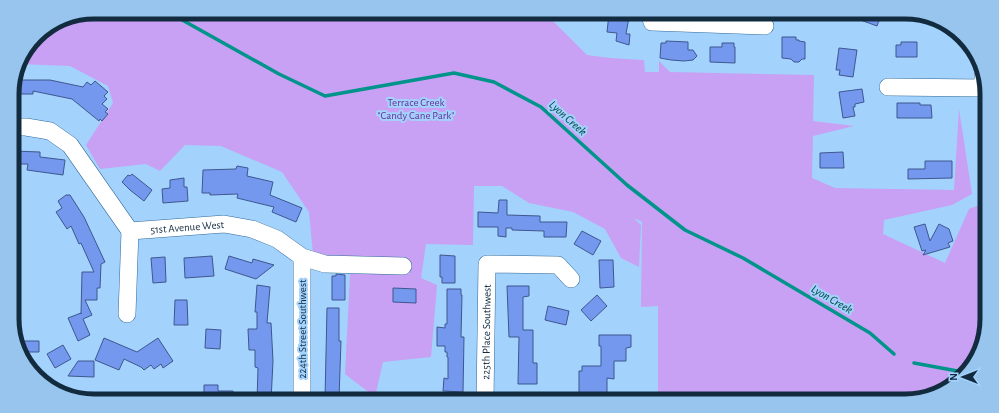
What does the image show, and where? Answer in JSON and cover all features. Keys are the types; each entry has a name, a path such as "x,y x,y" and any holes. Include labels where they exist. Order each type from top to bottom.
{"street":[{"path":"651,19 652,22 765,26"},
{"path":"888,87 979,88"},
{"path":"19,127 50,132 70,145 130,231 127,314"},
{"name":"51st Avenue West","path":"130,231 224,224 252,229 277,239 302,257 325,264 403,266"},
{"name":"224th Street Southwest","path":"302,257 302,394"},
{"name":"225th Place Southwest","path":"485,394 487,264 558,265 571,280"}],"green space":[{"name":"Terrace Creek \"Candy Cane Park\"","path":"89,19 554,19 554,22 587,55 644,60 645,72 659,72 659,61 670,72 814,75 813,121 854,126 813,136 812,178 835,188 954,190 959,109 972,194 952,205 884,220 883,234 945,263 969,209 980,205 979,334 969,357 943,357 943,383 934,388 910,394 658,394 658,306 641,307 642,222 634,218 641,225 639,267 621,258 605,229 573,212 529,203 502,186 474,186 473,245 426,244 421,278 437,285 431,357 383,362 376,394 371,394 345,374 350,274 409,274 408,263 313,254 309,212 282,172 221,146 185,145 160,171 146,164 100,169 86,145 113,103 108,86 70,66 25,64 34,48 48,34 70,23"}],"building":[{"path":"608,19 629,19 626,34 630,34 629,45 616,41 617,33 607,32"},
{"path":"858,19 880,19 877,26"},
{"path":"782,37 796,37 796,40 805,42 805,59 802,59 799,62 794,62 791,59 782,58"},
{"path":"666,41 688,42 688,50 693,50 697,56 693,60 684,61 660,58 661,43 666,43"},
{"path":"901,42 917,42 917,57 896,57 896,45 901,45"},
{"path":"722,43 734,43 735,63 710,62 710,47 722,47"},
{"path":"839,48 857,50 853,77 839,75 840,70 836,70"},
{"path":"20,80 50,80 83,87 87,82 91,85 95,81 108,92 104,96 107,99 102,104 108,109 105,112 108,114 102,121 100,119 99,121 72,99 33,91 33,94 19,94"},
{"path":"862,89 864,102 855,104 855,107 853,107 855,116 843,118 839,92"},
{"path":"897,103 920,103 920,105 931,105 932,118 897,118"},
{"path":"19,151 40,152 40,157 65,160 63,175 27,170 28,164 19,164"},
{"path":"843,152 844,168 820,168 820,153"},
{"path":"925,161 952,161 952,178 908,179 908,169 925,169"},
{"path":"237,166 248,168 247,176 273,182 270,195 302,208 296,222 272,212 274,207 237,198 238,194 210,195 210,193 202,193 203,170 236,169"},
{"path":"132,174 152,190 144,201 122,182 128,175 130,176"},
{"path":"184,178 184,187 187,187 188,201 163,203 162,189 170,188 170,180"},
{"path":"66,195 70,195 84,217 105,262 101,264 100,288 97,288 97,300 85,300 92,315 83,319 90,335 78,341 68,318 81,314 82,272 94,272 81,243 79,244 71,226 67,229 56,212 62,208 58,201"},
{"path":"499,200 507,200 507,215 540,216 540,222 567,222 566,237 544,237 544,231 512,230 512,228 506,228 506,237 498,236 498,227 478,227 478,212 498,213"},
{"path":"925,224 930,241 939,224 949,229 953,241 948,243 950,247 923,255 926,250 922,251 914,227"},
{"path":"582,231 601,241 593,255 574,244"},
{"path":"440,255 455,256 455,283 442,283 442,277 440,277"},
{"path":"212,256 214,276 185,278 184,258"},
{"path":"229,256 252,263 253,259 274,265 256,279 225,269"},
{"path":"165,257 166,282 153,283 151,258"},
{"path":"599,260 613,260 614,287 600,288"},
{"path":"336,274 345,275 345,300 332,300 332,276 336,276"},
{"path":"257,285 270,287 267,323 271,323 273,361 271,394 257,394 258,368 255,367 255,350 249,350 248,329 257,329 257,312 255,312"},
{"path":"507,286 529,286 529,296 523,297 523,330 533,330 533,363 537,363 537,384 518,384 519,337 509,337"},
{"path":"393,288 416,289 416,303 393,302"},
{"path":"447,289 461,289 462,295 461,337 464,337 463,392 443,391 444,378 448,379 448,357 447,352 445,352 445,346 437,346 437,327 445,328 445,324 447,324"},
{"path":"597,295 607,306 591,321 581,310"},
{"path":"175,300 187,300 188,325 174,325"},
{"path":"548,306 569,311 566,325 545,320"},
{"path":"327,308 339,308 339,341 341,341 339,394 325,394"},
{"path":"206,329 221,330 220,349 205,348"},
{"path":"599,335 631,335 631,347 626,348 626,361 614,361 614,379 607,378 607,394 579,394 579,371 582,371 582,366 601,366 601,346 599,346"},
{"path":"104,338 137,352 158,338 173,361 163,368 161,364 154,369 151,365 144,370 124,359 119,370 95,360"},
{"path":"22,341 39,341 39,352 27,352"},
{"path":"63,345 71,359 55,368 47,354"},
{"path":"78,361 94,361 94,377 68,376"},
{"path":"204,385 218,385 218,391 233,391 233,394 204,394"},
{"path":"153,393 179,393 179,394"}],"waterway":[{"name":"Lyon Creek","path":"181,19 279,74 325,96 454,73 494,82 541,107 627,185 685,230 743,258 870,333 894,354"},
{"name":"Lyon Creek","path":"914,363 943,368"}]}
